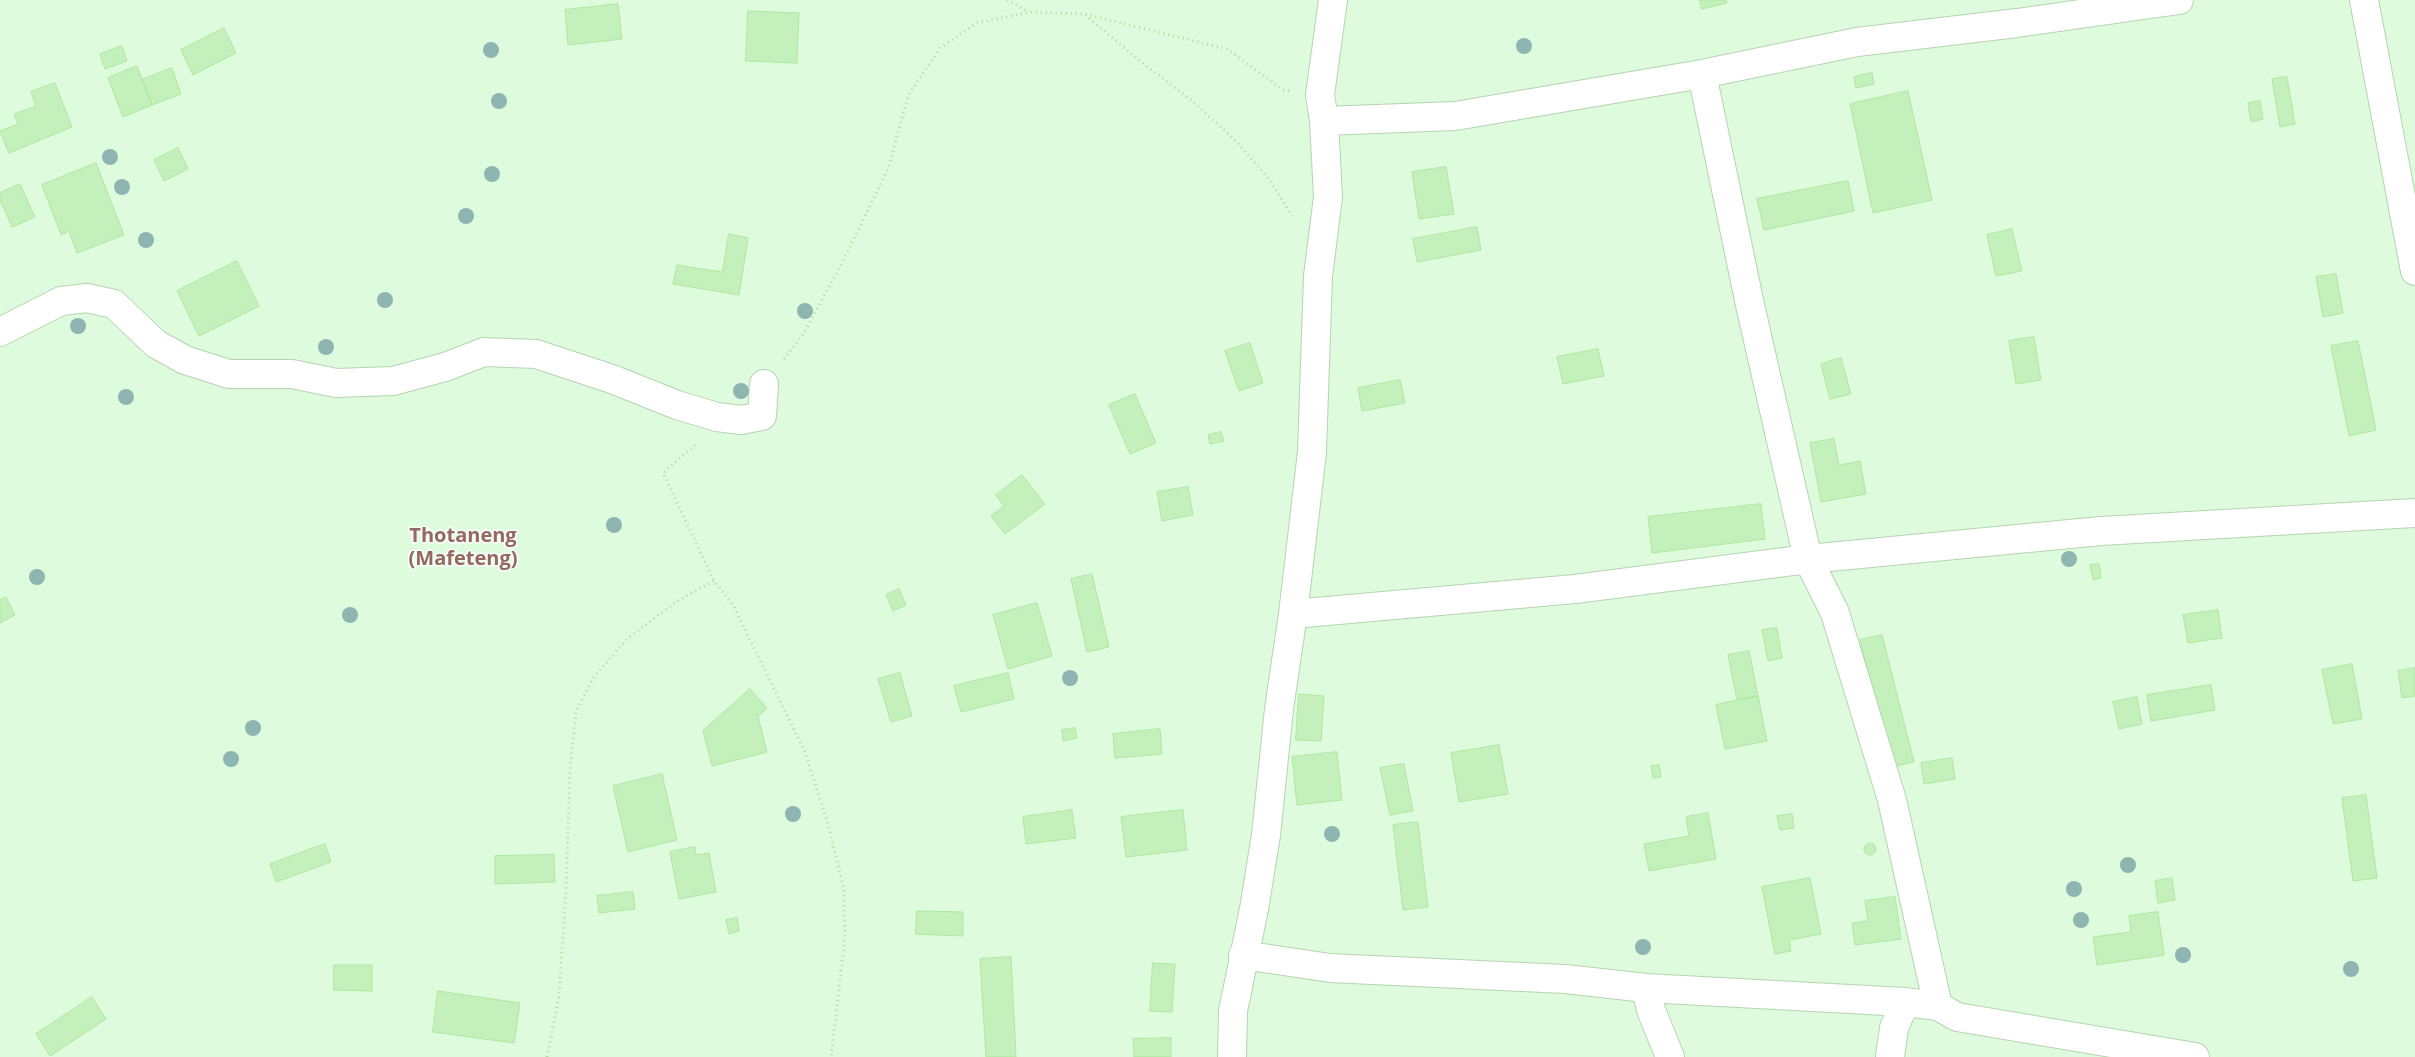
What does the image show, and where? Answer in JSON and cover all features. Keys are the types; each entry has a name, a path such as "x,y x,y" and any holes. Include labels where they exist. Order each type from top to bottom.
{"street":[{"path":"1232,1057 1233,1011 1254,909 1266,835 1279,709 1293,614 1312,452 1318,276 1328,197 1322,108 1333,0"},
{"path":"1322,108 1455,116 1702,74 1857,42 2017,23 2179,0"},
{"path":"2364,0 2415,271"},
{"path":"1702,74 1750,305 1808,559 1835,613 1892,800 1938,1006"},
{"path":"0,332 61,301 87,298 114,304 156,344 185,360 229,374 292,374 336,383 393,381 445,367 484,352 536,354 612,379 677,405 717,417 741,420 762,416 764,384"},
{"path":"1293,614 1575,589 1808,559 2101,531 2415,513"},
{"path":"1243,955 1330,968 1565,979 1646,988 1905,1002 1938,1006 1957,1017 2195,1057"},
{"path":"1646,988 1651,1010 1670,1057"},
{"path":"1890,1057 1894,1028 1905,1002"}],"path":[{"path":"1007,0 1030,12"},
{"path":"764,384 804,333 841,266 888,169 908,96 940,48 977,23 1030,12 1085,14 1227,49 1283,90 1322,108"},
{"path":"1085,14 1190,100 1234,139 1270,180 1296,223"},
{"path":"699,441 663,473 714,581 733,606 805,752 828,824 844,890 845,938 831,1057"},
{"path":"547,1057 559,996 566,890 570,769 576,712 593,678 627,639 679,600 714,581"}],"shaded area":[{"path":"0,0 2415,0 2415,1057 0,1057"}],"building":[{"path":"1700,0 1726,0 1727,3 1702,9"},
{"path":"618,4 622,39 568,45 565,10"},
{"path":"748,11 799,13 797,63 746,61"},
{"path":"224,28 236,53 193,75 181,50"},
{"path":"122,46 127,61 105,69 100,54"},
{"path":"137,66 152,105 123,117 108,78"},
{"path":"172,68 181,94 152,105 142,80"},
{"path":"1872,73 1874,84 1856,88 1854,77"},
{"path":"2287,77 2295,124 2280,127 2272,79"},
{"path":"55,83 72,127 9,153 0,131 18,124 14,114 36,106 31,92"},
{"path":"1908,91 1932,200 1873,213 1850,104"},
{"path":"2260,101 2263,119 2251,122 2248,103"},
{"path":"178,148 188,169 164,181 154,160"},
{"path":"96,163 124,235 77,253 69,231 61,235 42,185"},
{"path":"1446,167 1454,214 1419,219 1412,172"},
{"path":"1848,181 1854,211 1764,230 1757,199"},
{"path":"20,184 35,217 12,227 0,200 0,193"},
{"path":"1477,227 1481,250 1417,262 1413,239"},
{"path":"2012,229 2022,271 1996,276 1987,235"},
{"path":"729,234 748,238 739,295 673,284 677,265 722,272"},
{"path":"237,261 259,306 199,336 177,291"},
{"path":"2336,274 2343,313 2323,317 2316,277"},
{"path":"2034,337 2041,380 2016,384 2009,341"},
{"path":"2358,341 2376,430 2349,436 2331,346"},
{"path":"1250,343 1263,383 1239,391 1225,351"},
{"path":"1598,349 1604,376 1563,384 1557,357"},
{"path":"1841,358 1851,394 1830,399 1821,364"},
{"path":"1400,380 1405,403 1362,411 1358,388"},
{"path":"1135,394 1156,443 1130,454 1109,405"},
{"path":"1221,432 1224,441 1210,444 1208,435"},
{"path":"1834,439 1839,465 1860,461 1866,494 1821,502 1810,443"},
{"path":"1022,475 1045,504 1005,534 991,516 1004,506 996,495"},
{"path":"1188,487 1193,515 1162,521 1157,492"},
{"path":"1761,504 1765,539 1652,553 1648,517"},
{"path":"2099,564 2101,578 2093,580 2090,565"},
{"path":"1092,574 1109,647 1087,652 1071,579"},
{"path":"899,589 906,605 893,611 886,595"},
{"path":"6,597 15,615 0,623 0,600"},
{"path":"1037,603 1052,656 1008,669 993,615"},
{"path":"2218,610 2222,638 2188,643 2183,615"},
{"path":"1777,628 1782,658 1768,661 1762,630"},
{"path":"1882,635 1914,762 1892,767 1860,640"},
{"path":"1749,651 1758,696 1737,700 1728,655"},
{"path":"2352,664 2362,719 2333,724 2322,670"},
{"path":"2415,668 2415,696 2402,698 2398,671"},
{"path":"900,673 912,716 891,722 878,679"},
{"path":"1008,673 1014,699 961,712 954,686"},
{"path":"2211,685 2215,710 2151,721 2147,695"},
{"path":"750,689 767,708 758,717 767,752 712,766 703,731"},
{"path":"1299,694 1324,696 1321,741 1296,740"},
{"path":"1758,696 1767,741 1725,749 1716,705"},
{"path":"2137,697 2142,724 2119,729 2113,702"},
{"path":"1075,728 1077,738 1063,741 1062,730"},
{"path":"1160,729 1162,754 1115,758 1113,734"},
{"path":"1499,745 1508,794 1459,802 1451,753"},
{"path":"1337,752 1342,800 1297,805 1292,757"},
{"path":"1952,758 1955,779 1924,784 1921,763"},
{"path":"1404,764 1413,811 1390,815 1380,768"},
{"path":"1659,765 1661,777 1653,778 1651,766"},
{"path":"662,774 677,840 628,852 613,786"},
{"path":"2366,795 2377,878 2353,881 2342,798"},
{"path":"1072,810 1076,838 1026,844 1023,817"},
{"path":"1183,810 1187,850 1126,857 1121,817"},
{"path":"1708,813 1716,859 1649,871 1644,844 1689,836 1686,817"},
{"path":"1792,814 1794,828 1780,830 1777,816"},
{"path":"1418,822 1428,907 1403,910 1393,825"},
{"path":"1870,843 1876,849 1870,855 1864,849"},
{"path":"325,844 331,862 276,882 270,864"},
{"path":"695,847 696,855 709,853 716,892 679,899 670,852"},
{"path":"554,855 555,882 495,884 495,856"},
{"path":"1810,878 1821,934 1789,940 1791,951 1775,954 1762,887"},
{"path":"2172,878 2175,900 2158,903 2155,881"},
{"path":"633,892 635,909 599,913 597,896"},
{"path":"1895,897 1901,939 1855,945 1852,923 1868,921 1865,901"},
{"path":"917,911 963,912 963,936 916,934"},
{"path":"2158,912 2164,955 2097,965 2093,937 2131,932 2129,916"},
{"path":"737,918 739,931 729,934 726,920"},
{"path":"1011,957 1016,1057 986,1057 980,959"},
{"path":"1153,963 1175,964 1172,1012 1150,1011"},
{"path":"334,965 372,965 372,991 334,990"},
{"path":"438,991 520,1003 514,1043 433,1032"},
{"path":"92,997 106,1019 50,1056 36,1034"},
{"path":"1171,1038 1171,1057 1134,1057 1133,1039"}],"district":[{"name":"Thotaneng (Mafeteng)","path":"463,548"}]}
